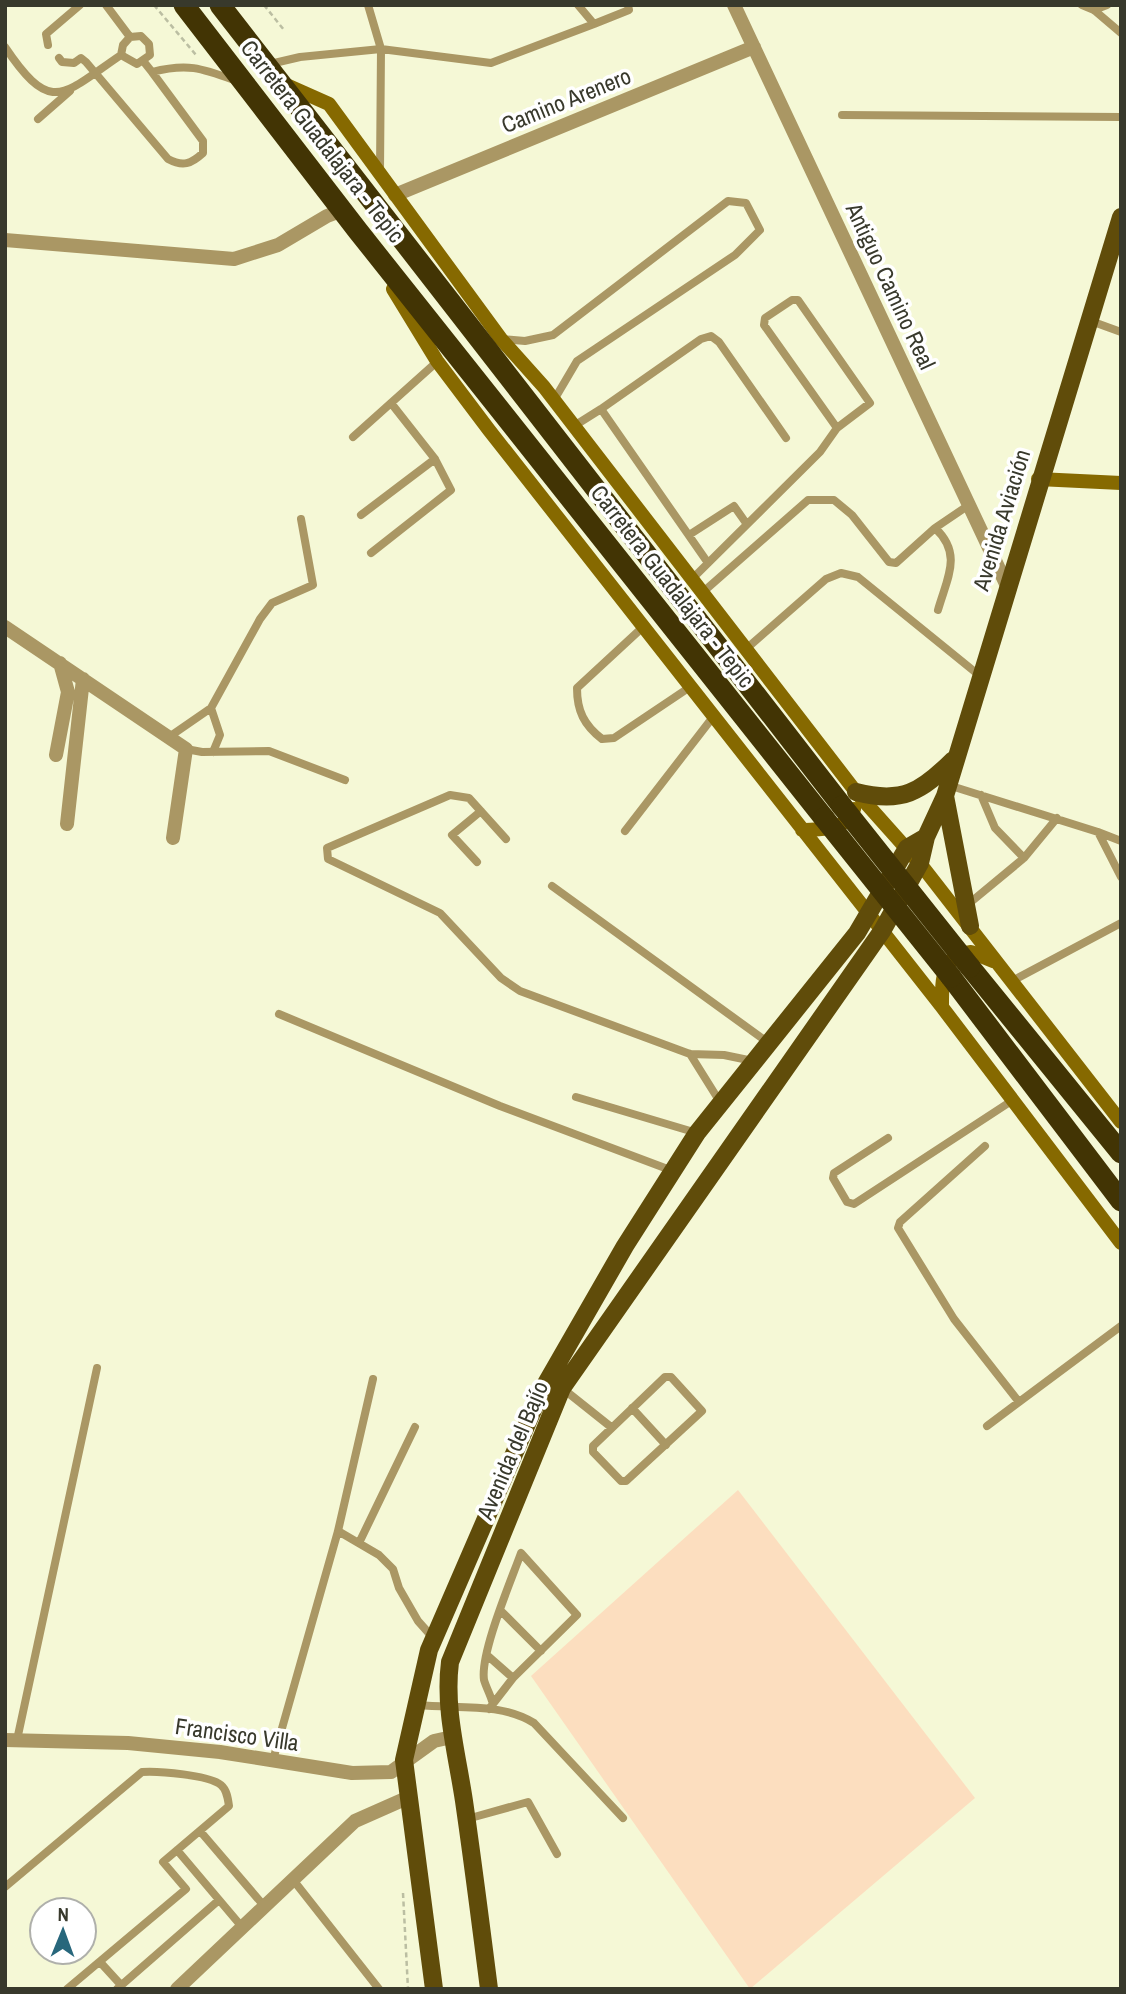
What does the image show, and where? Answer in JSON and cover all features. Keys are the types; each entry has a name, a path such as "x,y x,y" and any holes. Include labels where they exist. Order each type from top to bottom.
{"highway":[{"name":"Carretera Guadalajara - Tepic","path":"184,5 343,210 444,354 840,805 951,977 1121,1201"},
{"name":"Carretera Guadalajara - Tepic","path":"220,5 840,805 1121,1153"}],"main road":[{"path":"271,72 329,104 501,339 554,400 747,649 840,805 907,848 1121,1122"},
{"name":"Avenida Aviación","path":"882,931 920,863 926,837 946,790 1038,479 1121,217"},
{"path":"444,354 643,627 942,1007 1121,1242"},
{"path":"1038,479 1121,483"},
{"path":"840,805 910,793 924,787 955,758"},
{"path":"946,790 964,908 970,926"},
{"path":"802,830 836,828 844,824 853,811 840,805"},
{"path":"870,915 907,848 926,837"},
{"name":"Avenida del Bajío","path":"433,1989 404,1760 434,1639 540,1394 625,1246 697,1133 870,915"},
{"name":"Avenida del Bajío","path":"489,1989 467,1819 452,1737 450,1662 562,1388 882,931"},
{"path":"942,1007 943,974 954,958 962,954 980,954 1000,966"}],"street":[{"name":"Antiguo Camino Real","path":"734,5 1007,586"},
{"name":"Camino Arenero","path":"395,195 754,47"},
{"path":"5,240 234,258 278,245 343,210"},
{"path":"5,626 186,748 173,838"},
{"path":"56,755 68,692 60,663"},
{"path":"67,824 83,680"},
{"name":"Francisco Villa","path":"11,1740 128,1743 272,1760 352,1773 391,1772 433,1741 452,1737"},
{"path":"177,1989 355,1821 407,1798"}],"lane":[{"path":"48,45 46,34 80,5"},
{"path":"106,5 130,37"},
{"path":"368,5 381,49 380,174"},
{"path":"578,5 594,24"},
{"path":"271,72 300,57 381,49 491,63 629,10 628,5"},
{"path":"1082,5 1094,10 1121,33"},
{"path":"1094,10 1107,5"},
{"path":"141,36 149,44 150,55 144,62 131,63 121,55 122,45 130,37 141,36"},
{"path":"5,47 23,73 41,89 70,91"},
{"path":"38,119 70,91 121,55"},
{"path":"58,58 62,62 74,63 81,58 168,159 178,165 192,163 203,153 203,141 144,62"},
{"path":"152,72 177,66 194,66 247,85"},
{"path":"842,115 1121,117"},
{"path":"501,339 525,341 553,335 729,201 746,203 760,230 735,255 578,361 554,400"},
{"path":"692,579 820,452 838,428 868,406 869,399 798,300 792,300 765,318 764,325 838,428"},
{"path":"1088,320 1121,332"},
{"path":"574,426 701,339 711,336 719,342 786,438"},
{"path":"353,437 444,354"},
{"path":"371,553 452,490 435,459 391,402"},
{"path":"601,409 708,562"},
{"path":"361,515 435,459"},
{"path":"703,592 808,500 834,500 852,515 889,562 896,563 935,528 969,505"},
{"path":"689,535 734,506 746,523"},
{"path":"169,737 211,708 260,619 272,603 313,585 301,519"},
{"path":"935,528 948,540 953,558 938,610"},
{"path":"747,649 826,579 841,573 858,577 980,676"},
{"path":"643,627 577,688 577,705 588,728 602,739 614,738 690,687"},
{"path":"211,708 220,735 214,752"},
{"path":"625,831 713,717"},
{"path":"186,748 214,752 270,751 345,780"},
{"path":"946,790 981,795 1121,841"},
{"path":"506,839 468,798 450,795 327,848 327,854 328,859 440,913 501,978 520,991 690,1054 724,1055 753,1061"},
{"path":"981,795 995,828 1024,858"},
{"path":"477,862 452,835 481,811"},
{"path":"964,908 1024,858 1057,818"},
{"path":"1098,832 1121,877"},
{"path":"552,886 770,1044"},
{"path":"1012,981 1121,923"},
{"path":"279,1014 500,1106 673,1171"},
{"path":"690,1054 721,1104"},
{"path":"576,1097 697,1133"},
{"path":"888,1138 834,1173 833,1178 847,1202 854,1204 1013,1100"},
{"path":"985,1146 900,1222 898,1228 954,1319 1019,1402"},
{"path":"987,1426 1121,1326"},
{"path":"11,1740 97,1368"},
{"path":"665,1377 671,1377 700,1405 702,1411 626,1481 621,1480 593,1452 593,1446 632,1408 665,1377"},
{"path":"272,1760 338,1531 373,1379"},
{"path":"562,1388 611,1427"},
{"path":"632,1408 666,1445"},
{"path":"359,1543 415,1427"},
{"path":"338,1531 379,1555 393,1569 399,1588 418,1621 434,1639"},
{"path":"521,1553 577,1615 513,1678 491,1705 484,1679 488,1656 500,1610 521,1553"},
{"path":"500,1610 541,1651"},
{"path":"488,1656 513,1678"},
{"path":"418,1706 450,1708 491,1705 534,1723 623,1818"},
{"path":"5,1887 142,1772 156,1771 220,1784 226,1792 229,1806 163,1862 186,1889"},
{"path":"467,1819 528,1802 557,1854"},
{"path":"200,1830 265,1908"},
{"path":"177,1850 242,1927"},
{"path":"67,1989 200,1878"},
{"path":"294,1881 379,1989"},
{"path":"100,1962 119,1987 219,1900"}],"path":[{"path":"264,5 284,30"}],"shaded area":[{"path":"738,1490 975,1798 750,1989 531,1676"}]}
